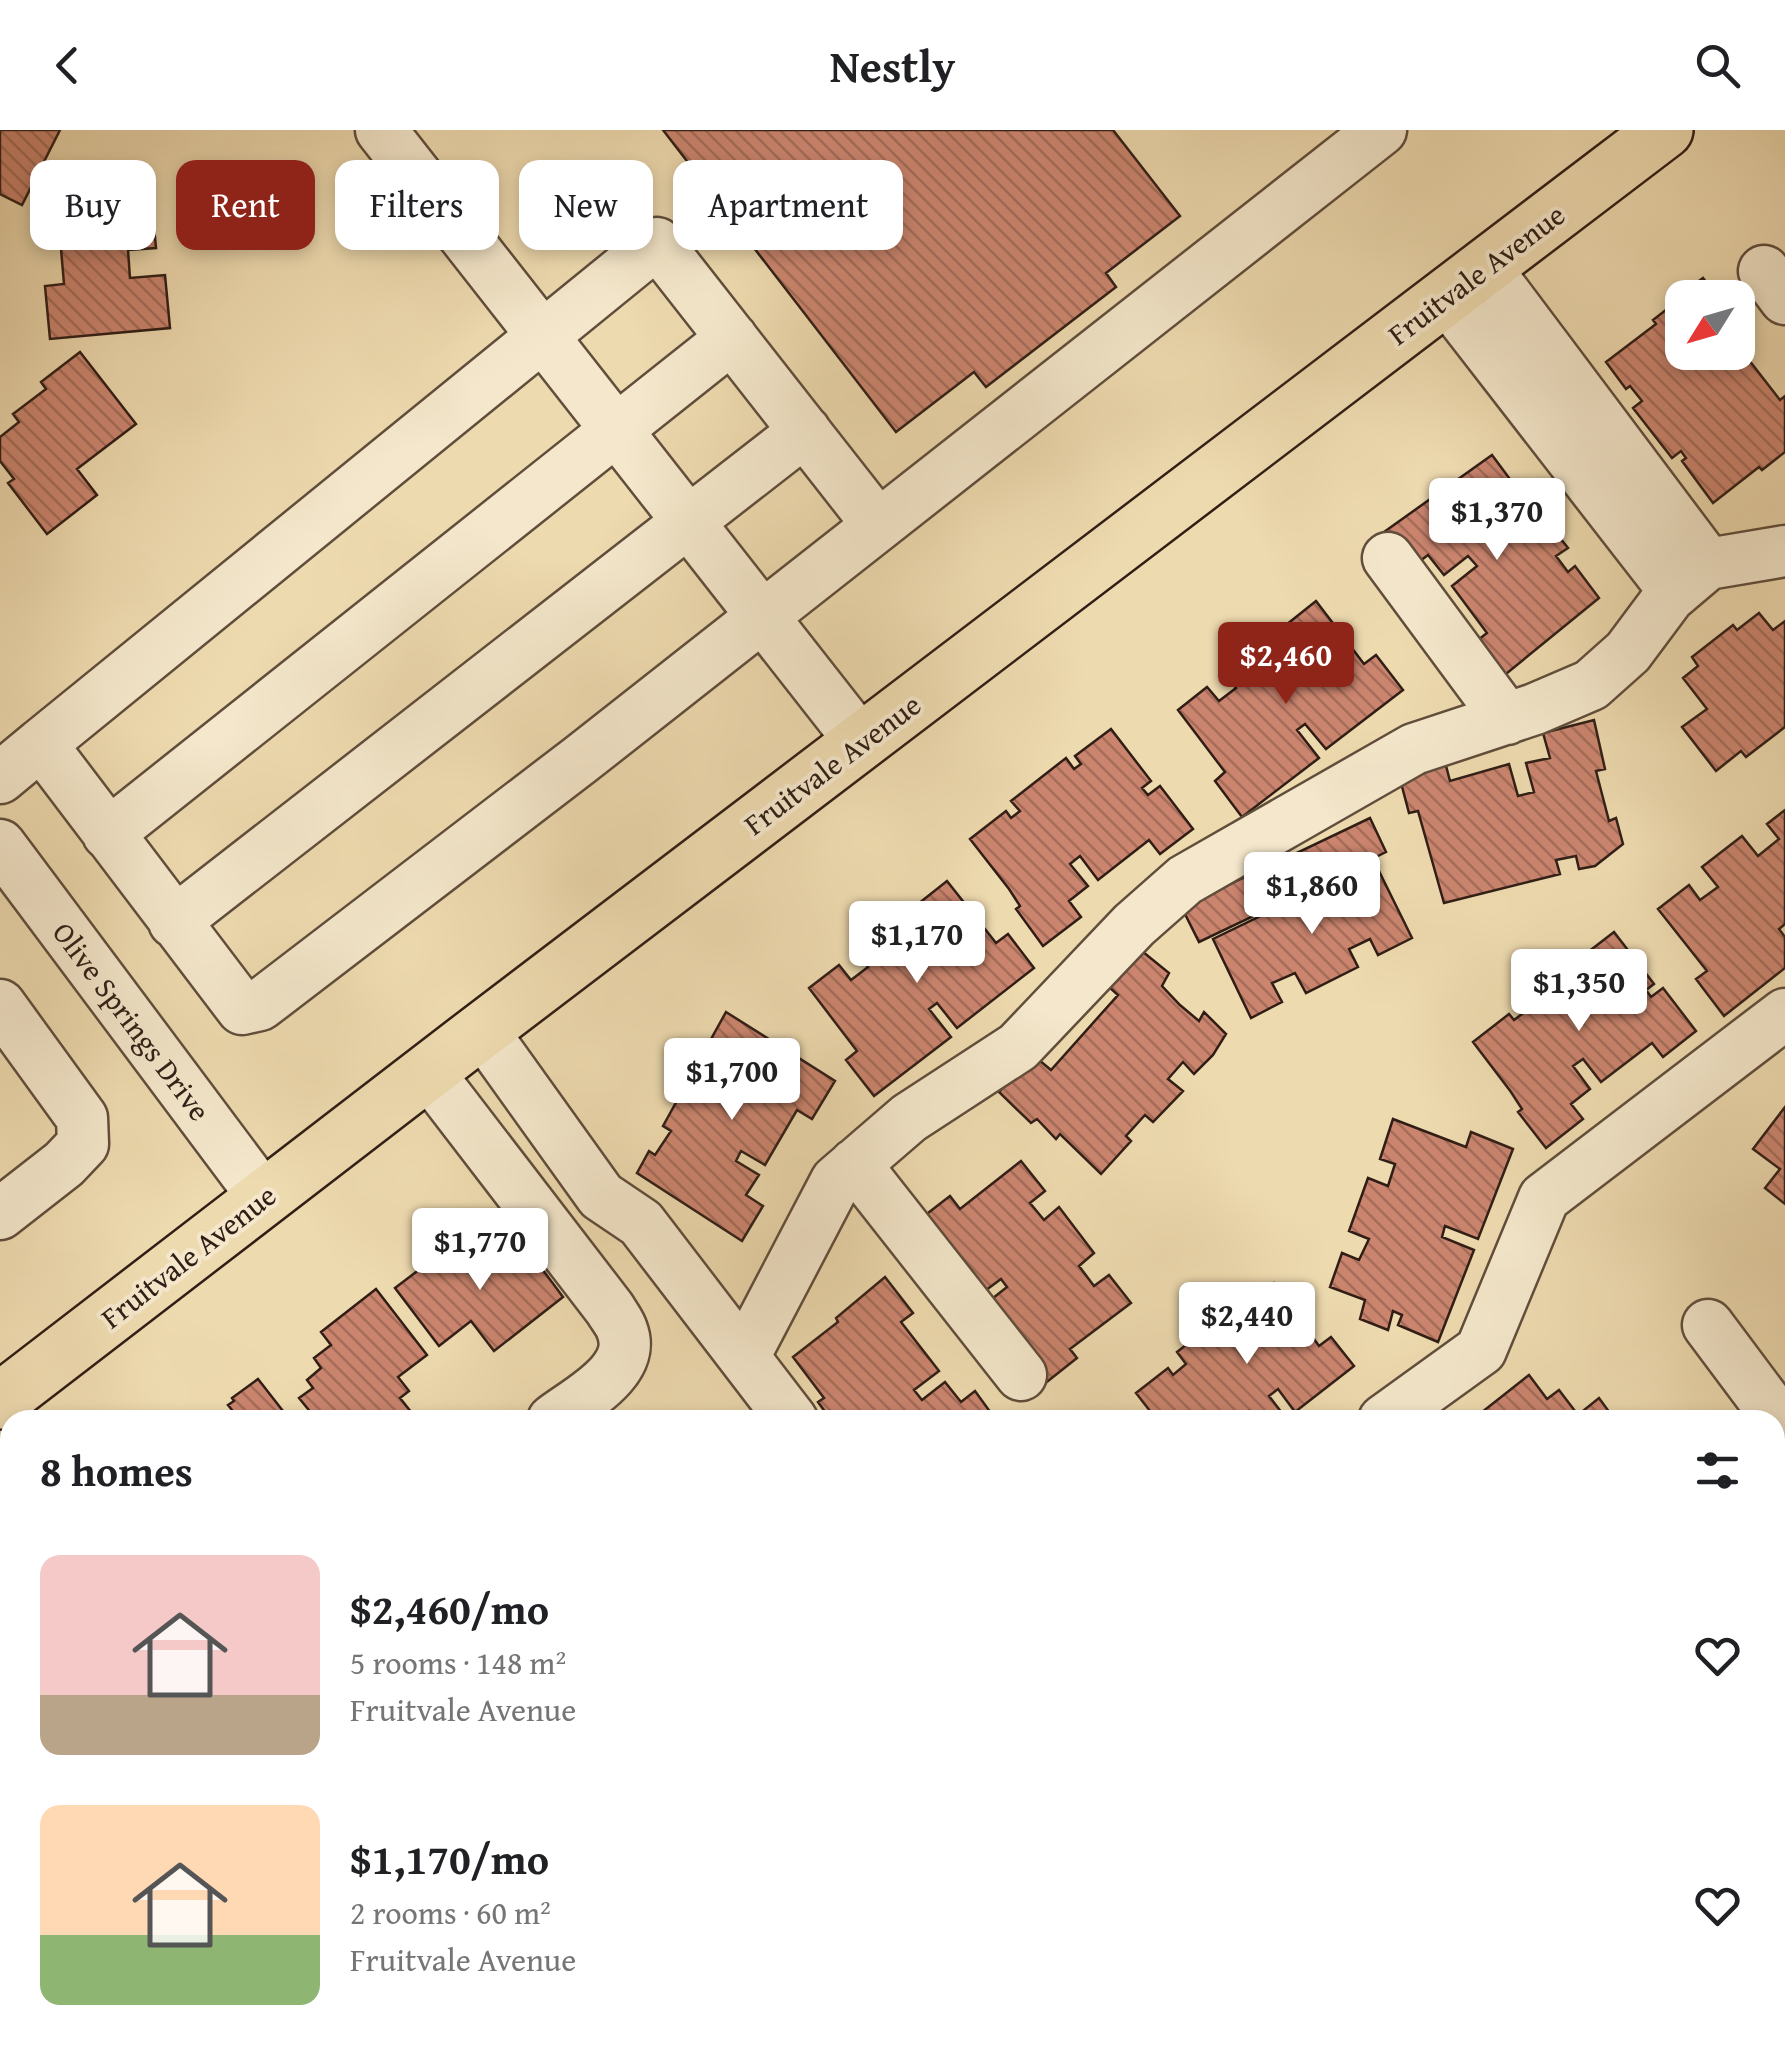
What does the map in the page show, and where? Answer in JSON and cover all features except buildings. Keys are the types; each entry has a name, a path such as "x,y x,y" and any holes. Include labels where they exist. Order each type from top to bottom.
{"main road":[{"name":"Fruitvale Avenue","path":"0,1401 1665,130"}],"street":[{"path":"381,130 861,742"},
{"path":"41,744 242,1009 260,1006 1381,130"},
{"path":"0,778 657,243 878,525"},
{"path":"1465,282 1692,578"},
{"path":"108,834 732,338"},
{"path":"174,922 805,431"},
{"path":"744,1357 836,1181 910,1118 1018,1047 1134,924 1185,880 1414,749 1507,719 1591,685 1628,652 1692,578 1785,551"},
{"path":"1388,558 1507,719"},
{"name":"Olive Springs Drive","path":"0,845 264,1198"},
{"path":"1398,1410 1481,1350 1544,1198 1785,1014"},
{"path":"0,1214 64,1164 83,1144 82,1118 6,1026"},
{"path":"482,1030 601,1196 641,1223 784,1410"},
{"path":"428,1072 623,1331 622,1361 611,1375 566,1410"},
{"path":"855,1164 1022,1375"},
{"path":"1708,1325 1772,1410"}]}
